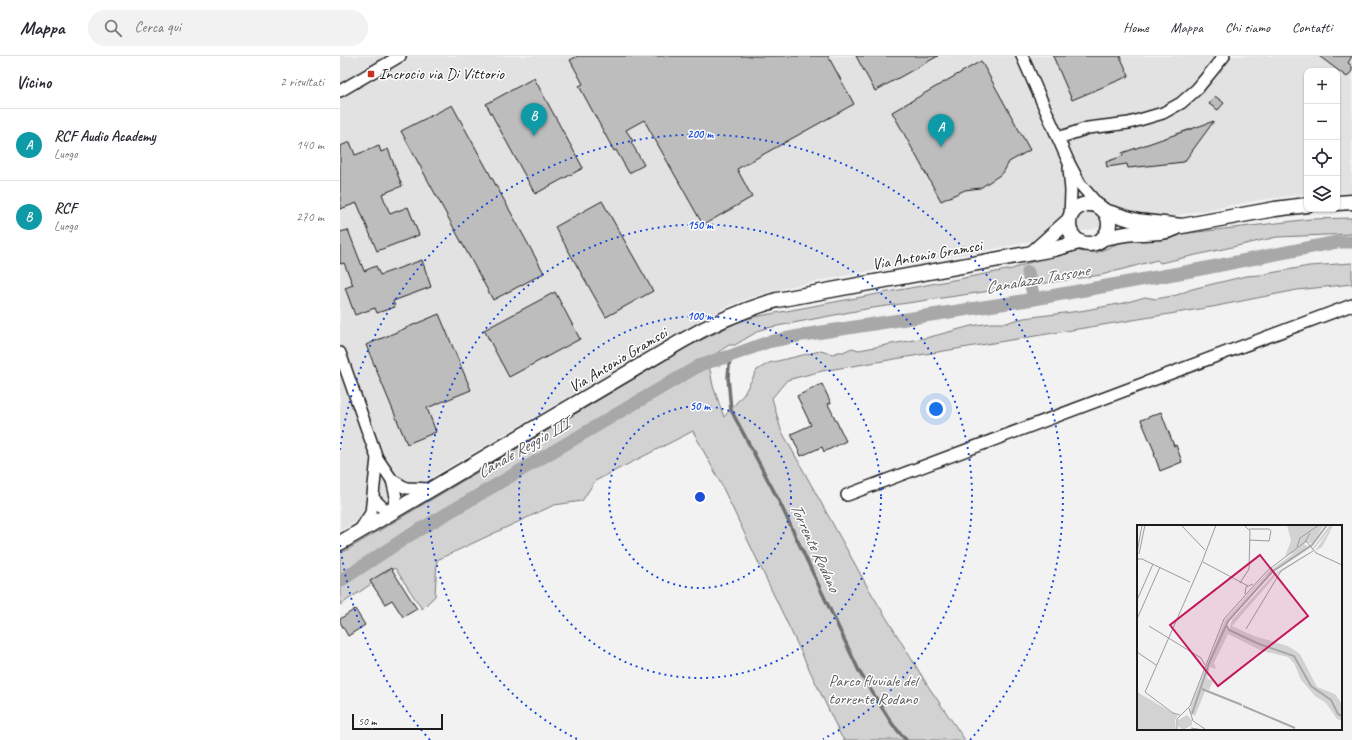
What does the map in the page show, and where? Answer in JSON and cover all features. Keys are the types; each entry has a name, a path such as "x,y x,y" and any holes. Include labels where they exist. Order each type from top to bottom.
{"street":[{"path":"340,91 400,56"},
{"path":"1022,56 1069,163 1080,184 1107,216 1109,228 1103,238"},
{"path":"1058,138 1088,128 1129,123 1163,113 1181,103 1197,89 1224,56"},
{"path":"1069,163 1071,191 1069,218 1070,232 1073,238 1079,242"},
{"path":"1340,203 1352,202"},
{"name":"Via Antonio Gramsci","path":"1032,253 1069,218 1072,212 1082,205 1088,204 1137,220 1182,226"},
{"name":"Via Antonio Gramsci","path":"340,544 704,328 750,308 777,300 836,288 1054,249 1079,242 1089,245 1094,244 1103,238 1136,233 1156,233 1169,231 1182,226 1275,209 1304,205"},
{"path":"847,495 1352,305"},
{"path":"340,352 377,458 392,480 396,497 392,512 383,508 373,498"},
{"path":"360,532 371,512 377,458"},
{"path":"392,480 406,488 431,489"}],"shaded area":[{"path":"340,56 1352,56 1352,193 1340,193 1340,68 1304,68 1304,194 1260,200 1174,216 1152,217 993,249 788,287 747,299 726,307 662,342 340,531"}],"green space":[{"name":"Parco fluviale del torrente Rodano","path":"1352,218 1352,234 1277,237 1160,263 1157,260 1101,275 866,309 767,328 760,330 735,345 729,345 708,359 713,386 724,417 744,394 757,370 769,363 820,351 833,354 852,348 859,350 930,337 971,326 990,323 1007,323 1024,318 1080,311 1124,303 1145,297 1156,299 1177,295 1192,289 1246,276 1260,275 1309,266 1352,263 1352,284 1297,290 1212,307 822,371 787,380 772,398 781,430 867,586 928,686 965,740 844,740 721,484 693,431 595,481 582,501 554,505 437,560 435,596 422,609 395,568 340,605 340,554 691,345 736,323 754,317 1012,269 1068,250 1080,249 1096,253 1119,243 1136,239 1310,219"}],"building":[{"path":"578,56 828,56 854,104 737,169 752,197 703,225 644,120 626,130 644,165 629,173 616,150 614,151 579,86 583,84 570,60"},
{"path":"856,56 938,56 875,91"},
{"path":"1053,56 1120,56 1129,76 1072,100"},
{"path":"1319,56 1352,56 1348,63 1352,66 1352,71 1347,77 1340,72 1340,68 1335,68"},
{"path":"981,61 1030,150 1009,162 1003,173 980,188 965,190 941,201 892,112"},
{"path":"534,78 583,168 535,194 486,104"},
{"path":"1215,96 1224,103 1218,110 1209,104"},
{"path":"452,105 544,273 493,300 401,131"},
{"path":"1214,121 1184,162 1128,168 1127,164 1107,167 1106,162 1123,156 1122,153"},
{"path":"350,142 355,155 379,146 381,152 388,149 402,186 382,194 390,214 408,207 419,235 377,251 357,203 340,209 340,146"},
{"path":"602,201 653,291 606,317 555,227"},
{"path":"348,230 364,271 376,266 380,275 422,260 431,287 393,301 395,307 377,313 375,308 355,315 345,288 353,285 344,263 340,264 340,232"},
{"path":"555,292 580,339 509,377 484,330"},
{"path":"439,314 471,390 427,408 436,432 407,444 366,345"},
{"path":"822,384 831,403 828,404 846,441 824,452 822,447 801,456 791,434 811,425 797,396"},
{"path":"1161,412 1182,462 1160,471 1154,454 1155,453 1141,420"},
{"path":"391,568 417,609 403,617 392,600 385,604 370,581"},
{"path":"355,609 365,625 348,636 340,622 340,619"}],"waterway":[{"name":"Canalazzo Tassone","path":"340,581 407,537 702,364 730,356 768,342 803,335 1034,299 1196,270 1337,242 1352,242"},
{"path":"1028,272 1034,299"},
{"name":"Torrente Rodano","path":"730,356 728,377 731,410 778,499 860,673 893,725 906,740"}],"place":[{"name":"Incrocio via Di Vittorio","path":"371,74"},
{"name":"RCF","path":"534,136"},
{"name":"RCF Audio Academy","path":"941,147"}],"water label":[{"name":"Canale Reggio III","path":"523,448"}]}
